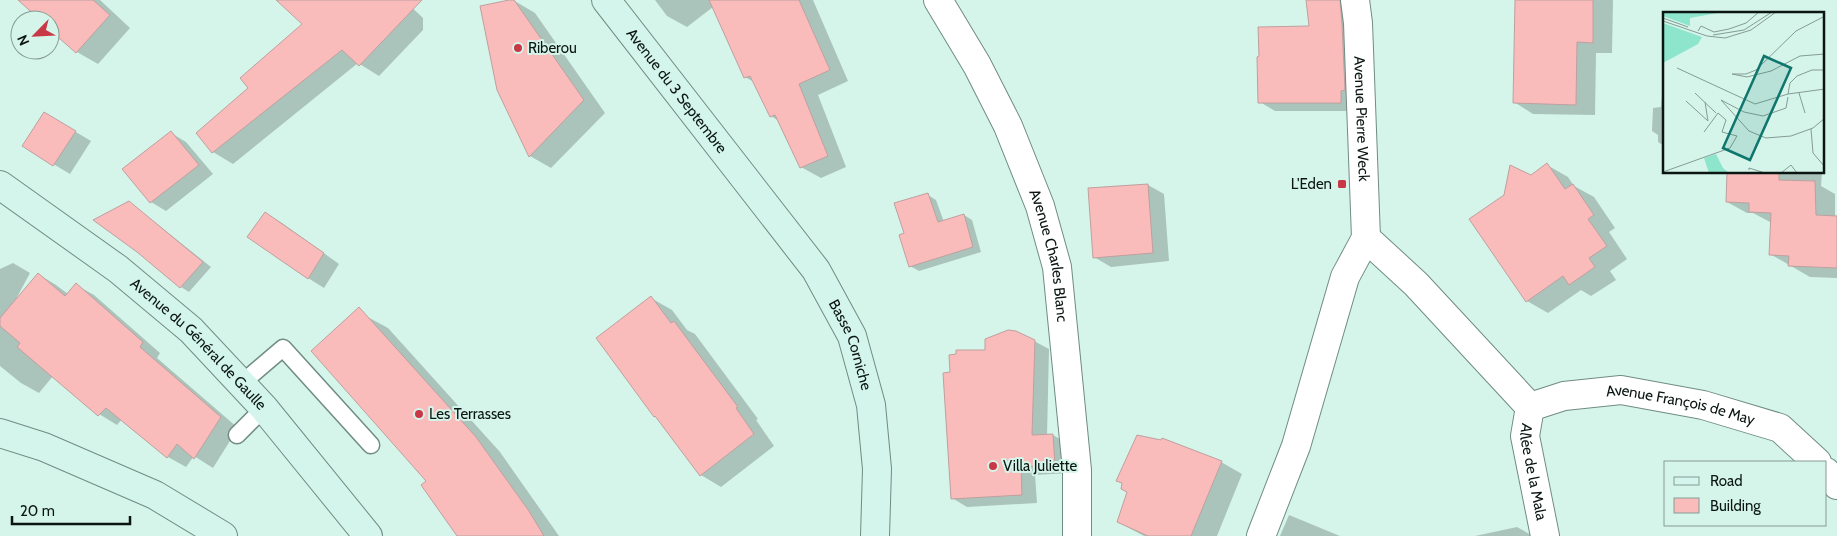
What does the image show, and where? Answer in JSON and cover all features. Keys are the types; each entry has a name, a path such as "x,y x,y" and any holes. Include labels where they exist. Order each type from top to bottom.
{"street":[{"name":"Avenue du 3 Septembre","path":"606,0 748,181"},
{"name":"Avenue Charles Blanc","path":"938,0 976,65 1008,126 1040,206 1057,267 1077,470 1077,536"},
{"name":"Avenue Pierre Weck","path":"1355,0 1358,23 1366,238"},
{"name":"Basse Corniche","path":"748,181 816,270 852,336 871,405 877,469 874,536"},
{"name":"Avenue du Général de Gaulle","path":"0,185 118,269 192,330 264,408 368,536"},
{"path":"1261,536 1296,446 1345,277 1366,238 1416,284 1530,407"},
{"name":"Avenue François de May","path":"1530,407 1564,396 1621,390 1703,405 1780,428 1816,461"},
{"name":"Allée de la Mala","path":"1530,407 1525,436 1545,536"},
{"path":"0,433 44,447 155,495 223,536"},
{"path":"1827,473 1837,485"}],"lane":[{"path":"242,383 283,348 371,445"},
{"path":"237,435 264,408"}],"building":[{"path":"18,0 93,0 110,15 76,53 60,39 60,10 29,10"},
{"path":"276,0 422,0 359,66 342,50 212,153 196,133 248,88 240,78 302,24"},
{"name":"Riberou","path":"514,0 584,100 529,157 497,90 480,6"},
{"path":"709,0 799,0 830,70 799,84 828,156 800,168 775,115 770,117 750,76 744,78"},
{"path":"1306,0 1340,0 1345,90 1341,91 1341,103 1258,103 1258,27 1309,26"},
{"path":"1515,0 1593,0 1593,43 1577,42 1576,105 1513,103"},
{"path":"44,112 76,131 53,166 22,146"},
{"path":"171,131 199,165 150,203 122,169"},
{"path":"1547,163 1565,189 1573,184 1594,215 1588,219 1607,246 1589,258 1595,267 1569,285 1563,276 1526,302 1469,219 1504,195 1510,165 1531,175"},
{"path":"1727,174 1779,174 1779,180 1815,181 1816,215 1837,216 1837,268 1788,266 1789,256 1769,255 1771,213 1749,212 1749,203 1726,202"},
{"path":"1148,184 1153,253 1093,258 1088,188"},
{"path":"928,193 938,222 964,214 973,247 909,267 899,235 904,233 894,203"},
{"path":"129,201 203,262 180,288 137,252 93,220"},
{"path":"265,212 324,253 308,279 247,237"},
{"path":"38,273 65,296 76,283 143,342 140,347 221,417 194,459 177,444 167,458 106,408 98,416 17,347 20,343 0,326 0,318"},
{"path":"651,296 671,323 674,321 738,407 736,408 754,434 700,476 596,338"},
{"name":"Les Terrasses","path":"359,307 476,437 529,511 544,536 457,536 421,485 426,481 311,351"},
{"path":"1008,330 1016,331 1035,340 1032,435 1053,434 1055,465 1021,467 1022,495 951,499 943,373 950,372 949,355 956,354 956,350 985,350 985,339"},
{"path":"1137,435 1161,440 1162,438 1222,461 1191,536 1148,536 1117,522 1127,492 1121,489 1122,483 1116,481"}],"place":[{"name":"Riberou","path":"518,48"},
{"name":"L'Eden","path":"1342,184"},
{"name":"Les Terrasses","path":"419,414"},
{"name":"Villa Juliette","path":"993,466"}]}
